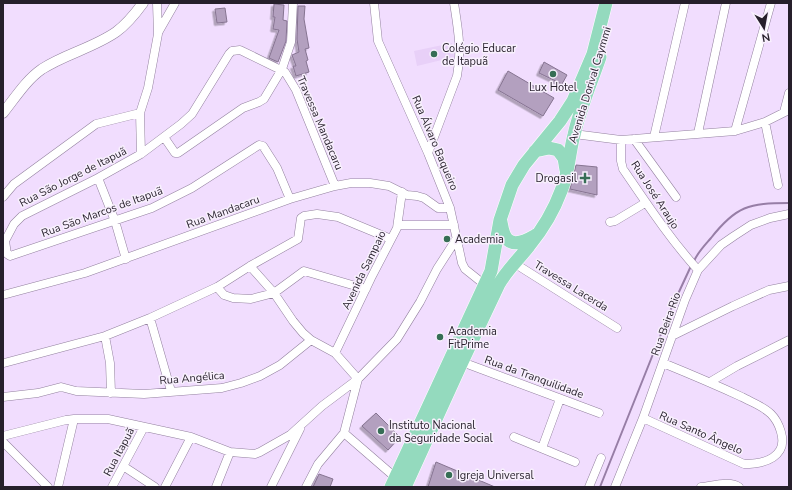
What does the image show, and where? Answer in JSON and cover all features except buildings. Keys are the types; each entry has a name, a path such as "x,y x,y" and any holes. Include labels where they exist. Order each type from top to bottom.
{"main road":[{"name":"Avenida Dorival Caymmi","path":"394,482 491,271 500,220 512,185 524,165 560,121 573,101 593,54 606,3"},
{"name":"Avenida Dorival Caymmi","path":"405,487 499,284 539,233 562,191 567,174 574,134 582,105 604,48 614,3"},
{"path":"535,151 549,148 558,150 564,158 567,174"},
{"path":"500,220 505,236 508,240 513,242 519,243 525,241 539,233"}],"street":[{"path":"3,113 26,84 41,70 60,59 101,41 117,32 131,19 143,3"},
{"name":"Rua São Jorge de Itapuã","path":"141,154 140,112 148,88 158,34 157,3"},
{"path":"158,34 175,3"},
{"path":"164,137 176,153 178,153 243,108 262,100 282,69 291,42 293,3"},
{"name":"Rua Álvaro Baqueiro","path":"374,3 378,41 428,153 450,208 462,263 465,269 472,276 485,285"},
{"path":"428,153 457,76 460,62 454,3"},
{"path":"654,138 685,3"},
{"path":"698,133 726,3"},
{"path":"735,131 771,3"},
{"name":"Rua São Jorge de Itapuã","path":"16,221 22,216 98,178 141,154 164,137 192,114 229,54 232,51 240,50"},
{"name":"Travessa Mandacaru","path":"240,50 286,72 296,90 335,186"},
{"path":"574,134 621,140 735,131 764,122 787,111 789,93"},
{"path":"3,197 14,184 96,124 140,112"},
{"path":"764,122 778,185"},
{"path":"634,139 676,197"},
{"name":"Rua José Araujo","path":"621,140 621,161 623,169 645,203 686,258 697,269"},
{"name":"Rua São Marcos de Itapuã","path":"16,221 10,229 5,241 7,254 10,256 152,208 192,188 260,145 263,146 277,168 290,199"},
{"path":"98,178 115,221 126,259"},
{"name":"Rua Mandacaru","path":"3,295 85,273 290,199 335,186 351,183 370,183 389,186 410,196 414,195 424,198 438,208 450,208"},
{"path":"398,225 402,192"},
{"path":"610,222 615,221 645,203"},
{"path":"4,363 105,336 150,318 217,287 299,238 300,218 304,216 318,214 338,217 391,240"},
{"name":"Rua Beira Rio","path":"615,487 643,418 697,269 734,236 751,226 770,218 789,214"},
{"name":"Avenida Sampaio","path":"335,353 398,225 454,225"},
{"path":"3,436 74,419 108,419 191,436 230,452 255,454 260,452 290,435 322,406 358,379 397,339 420,302 437,269 457,238"},
{"name":"Travessa Lacerda","path":"514,263 617,328"},
{"path":"250,266 274,293 293,321 311,340 335,353 358,379"},
{"path":"217,287 224,295 233,298 251,299 274,293 304,271 366,289"},
{"path":"672,336 769,290 789,286"},
{"path":"150,318 171,391"},
{"path":"105,336 110,363 111,393"},
{"name":"Rua Angélica","path":"3,397 38,394 61,387 76,391 144,394 222,388 241,384 260,376 280,365 311,340"},
{"path":"710,382 737,366 789,340"},
{"name":"Rua da Tranquilidade","path":"462,362 599,413"},
{"name":"Rua Santo Ângelo","path":"643,418 744,464 764,462 779,451 782,445 782,439 775,419 770,413 710,382 663,363"},
{"path":"306,487 318,464 344,432 358,379"},
{"path":"542,448 560,399"},
{"path":"58,487 74,419"},
{"path":"271,487 304,423"},
{"name":"Rua Itapuã","path":"112,487 144,427"},
{"path":"344,432 394,482"},
{"path":"165,487 191,436"},
{"path":"514,437 575,462"},
{"path":"3,442 48,487"},
{"path":"216,487 230,452"},
{"path":"589,487 601,458"},
{"path":"123,466 155,487"},
{"path":"701,487 735,484 739,487"}],"shaded area":[{"name":"Colégio Educar de Itapuã","path":"452,43 454,57 417,66 414,51"}],"waterway":[{"path":"694,261 720,227 728,219 744,208 763,204 789,203"},
{"path":"600,487 671,309 691,266"}],"place":[{"name":"Colégio Educar de Itapuã","path":"434,54"},
{"name":"Lux Hotel","path":"553,74"},
{"name":"Drogasil","path":"585,178"},
{"name":"Academia","path":"447,239"},
{"name":"Academia FitPrime","path":"440,337"},
{"name":"Instituto Nacional da Seguridade Social","path":"381,431"},
{"name":"Igreja Universal","path":"449,475"}]}
